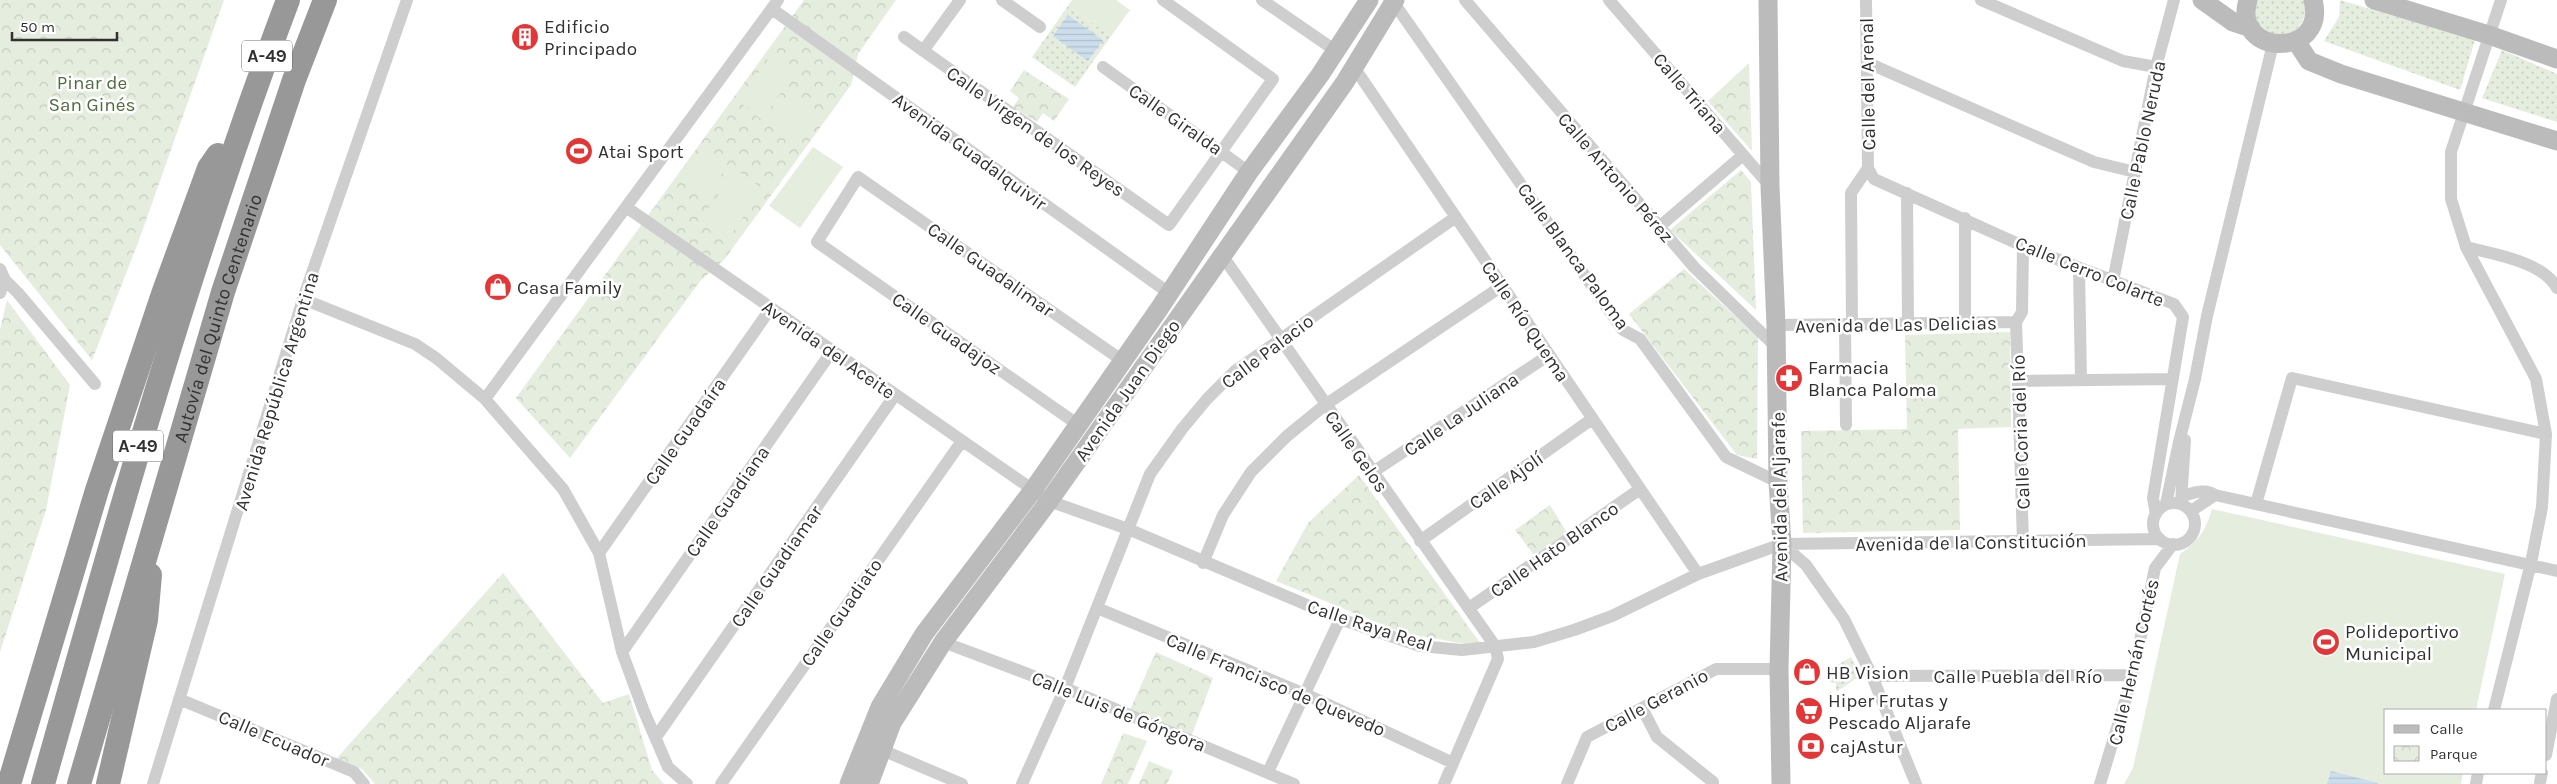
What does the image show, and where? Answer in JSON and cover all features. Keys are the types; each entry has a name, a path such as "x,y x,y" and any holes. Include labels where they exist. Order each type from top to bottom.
{"highway":[{"name":"Autovía del Quinto Centenario","path":"43,784 136,452 246,111 288,0"},
{"name":"Autovía del Quinto Centenario","path":"79,784 223,292 294,80 325,0"},
{"path":"10,784 97,490 164,291 209,168 246,111"},
{"path":"108,784 146,620 154,528"}],"street":[{"name":"Avenida República Argentina","path":"153,784 303,299 407,0"},
{"path":"923,51 960,0"},
{"path":"1002,0 1040,27"},
{"path":"1162,0 1273,79 1221,152"},
{"path":"1262,0 1336,51"},
{"name":"Avenida Juan Diego","path":"849,784 880,707 924,634 1033,490 1077,424 1123,361 1249,172 1336,51 1370,0"},
{"name":"Calle Antonio Pérez","path":"1465,0 1694,267 1776,347"},
{"name":"Calle Triana","path":"1610,0 1770,186"},
{"name":"Avenida del Aljarafe","path":"1768,0 1770,186 1776,325 1778,482 1782,544 1778,669 1781,784"},
{"name":"Calle del Arenal","path":"1866,0 1868,168"},
{"path":"1981,0 2124,61 2156,67"},
{"name":"Calle Pablo Neruda","path":"2112,281 2156,67 2174,0"},
{"path":"2202,0 2233,22 2251,28"},
{"path":"2248,0 2246,18 2256,36 2273,44 2285,45 2296,41 2305,34 2312,24 2314,13 2313,0"},
{"path":"2374,0 2489,35 2557,59"},
{"path":"2494,709 2531,563 2542,508 2546,434 2536,379 2466,247 2451,199 2451,152 2501,0"},
{"name":"Avenida Juan Diego","path":"868,784 892,723 943,642 1050,501 1354,67 1395,2"},
{"name":"Calle Blanca Paloma","path":"1395,2 1623,330 1640,339 1726,457 1778,482"},
{"path":"485,399 775,5"},
{"name":"Avenida Guadalquivir","path":"775,5 1169,293"},
{"name":"Calle Virgen de los Reyes","path":"904,37 1169,226 1221,152"},
{"path":"2296,41 2309,61 2341,74 2557,141"},
{"path":"2183,433 2185,443 2185,503 2195,520 2193,534 2180,544 2173,544 2160,538 2154,529 2156,514 2166,504 2207,316 2273,44"},
{"path":"1868,63 2094,162 2135,172"},
{"name":"Calle Giralda","path":"1103,67 1249,172"},
{"name":"Calle Río Quema","path":"1354,67 1698,574"},
{"path":"1659,227 1743,156"},
{"path":"1846,425 1852,193 1868,168"},
{"name":"Calle Cerro Colarte","path":"1868,168 1874,179 1965,218 2023,246 2174,304 2183,317 2153,498 2156,514"},
{"name":"Calle Guadalimar","path":"817,242 858,177 1123,361"},
{"path":"1907,193 1908,324"},
{"name":"Avenida del Aceite","path":"626,207 1050,501"},
{"name":"Calle Palacio","path":"1022,784 1065,688 1150,474 1182,429 1207,399 1235,371 1456,217"},
{"path":"1965,218 1965,323"},
{"name":"Calle Guadajoz","path":"817,242 1077,424"},
{"name":"Calle Coria del Río","path":"2023,246 2022,312 2016,322 2023,542"},
{"path":"2466,247 2528,264 2553,281 2557,288"},
{"name":"Calle Gelos","path":"1222,255 1494,646"},
{"path":"2079,269 2081,380"},
{"path":"0,293 2,275"},
{"path":"2,275 96,384"},
{"path":"1203,563 1223,515 1250,472 1286,436 1325,405 1502,286"},
{"path":"303,299 415,344 485,399 563,489 600,553 622,652 668,767 687,784"},
{"name":"Calle Guadaíra","path":"600,553 771,308"},
{"name":"Avenida de Las Delicias","path":"1776,325 2016,322"},
{"name":"Calle Guadiana","path":"622,652 832,351"},
{"name":"Calle La Juliana","path":"1373,472 1549,355"},
{"path":"2256,504 2292,378 2546,434"},
{"path":"2018,380 2173,379"},
{"name":"Calle Guadiamar","path":"656,737 895,395"},
{"name":"Calle Ajolí","path":"1420,541 1592,419"},
{"name":"Calle Guadiato","path":"721,784 962,441"},
{"name":"Calle Hato Blanco","path":"1469,608 1640,489"},
{"path":"2166,504 2185,503 2215,495 2531,563 2557,571"},
{"name":"Calle Raya Real","path":"1050,501 1128,529 1203,563 1340,619 1420,646 1462,650 1534,642 1574,630 1612,616 1698,574 1782,544"},
{"name":"Avenida de la Constitución","path":"1782,544 2023,542 2160,538"},
{"path":"1782,544 1806,565 1844,619 1872,676 1916,784"},
{"name":"Calle Hernán Cortés","path":"2100,784 2111,754 2133,675 2155,568 2173,544"},
{"name":"Calle Francisco de Quevedo","path":"1097,608 1306,694 1453,763"},
{"path":"1268,772 1340,619"},
{"name":"Calle Luis de Góngora","path":"943,642 1065,688 1294,784"},
{"path":"1444,784 1498,659 1494,646"},
{"name":"Calle Geranio","path":"1567,784 1588,737 1716,669 1778,669"},
{"name":"Calle Puebla del Río","path":"1872,676 2133,675"},
{"name":"Calle Ecuador","path":"179,699 354,772 364,784"},
{"path":"2547,750 2557,699"},
{"path":"1642,708 1657,737 1713,782"},
{"path":"882,750 962,784"}],"green space":[{"name":"Pinar de San Ginés","path":"0,0 224,0 138,243 92,360 0,245"},
{"path":"804,0 896,0 858,54 851,85 724,260 701,280 570,458 516,398"},
{"path":"1072,0 1116,0 1130,10 1111,36 1068,6"},
{"path":"2256,0 2304,0 2306,8 2301,23 2296,30 2282,37 2274,36 2266,33 2255,21"},
{"path":"2340,0 2475,40 2460,90 2324,41 2339,17"},
{"path":"1068,6 1111,36 1075,87 1032,57"},
{"path":"2502,50 2557,74 2557,122 2482,98"},
{"path":"773,53 797,71 761,119 738,101"},
{"path":"1749,63 1752,151 1708,101"},
{"path":"1024,70 1069,99 1054,121 1043,113 1037,122 1013,107 1019,98 1010,91"},
{"path":"793,93 818,111 794,143 769,125"},
{"path":"813,147 843,167 800,228 769,206"},
{"path":"703,148 728,165 705,198 680,181"},
{"path":"736,170 763,189 726,241 699,222"},
{"path":"1741,170 1751,182 1756,310 1670,230"},
{"path":"1684,269 1758,337 1757,459 1737,455 1629,314"},
{"path":"7,300 70,385 46,510 0,652 0,330"},
{"path":"2010,332 2011,427 1958,429 1960,530 1803,533 1801,431 1907,429 1905,335"},
{"path":"1359,475 1483,647 1403,633 1276,581 1308,523"},
{"path":"1550,505 1567,533 1534,555 1515,530"},
{"name":"Polideportivo Municipal","path":"2212,509 2505,574 2476,709 2384,709 2384,774 2463,774 2461,784 2124,784 2133,768 2180,554 2201,534"},
{"path":"503,573 603,703 629,694 652,770 664,784 375,784 362,769 336,759"},
{"path":"1156,652 1213,678 1190,740 1128,714"},
{"path":"1851,657 1860,676 1836,692 1836,683 1830,682 1829,670"},
{"path":"1123,733 1147,741 1128,784 1101,784"},
{"path":"1149,761 1173,771 1167,784 1139,784"}],"water":[{"path":"1068,15 1103,40 1088,61 1053,36"},
{"path":"2331,771 2378,783 2378,784 2327,784"}],"place":[{"name":"Edificio Principado","path":"525,37"},
{"name":"Atai Sport","path":"579,151"},
{"name":"Casa Family","path":"498,287"},
{"name":"Farmacia Blanca Paloma","path":"1789,378"},
{"name":"Polideportivo Municipal","path":"2326,642"},
{"name":"HB Vision","path":"1807,672"},
{"name":"Hiper Frutas y Pescado Aljarafe","path":"1809,711"},
{"name":"cajAstur","path":"1811,746"}]}
